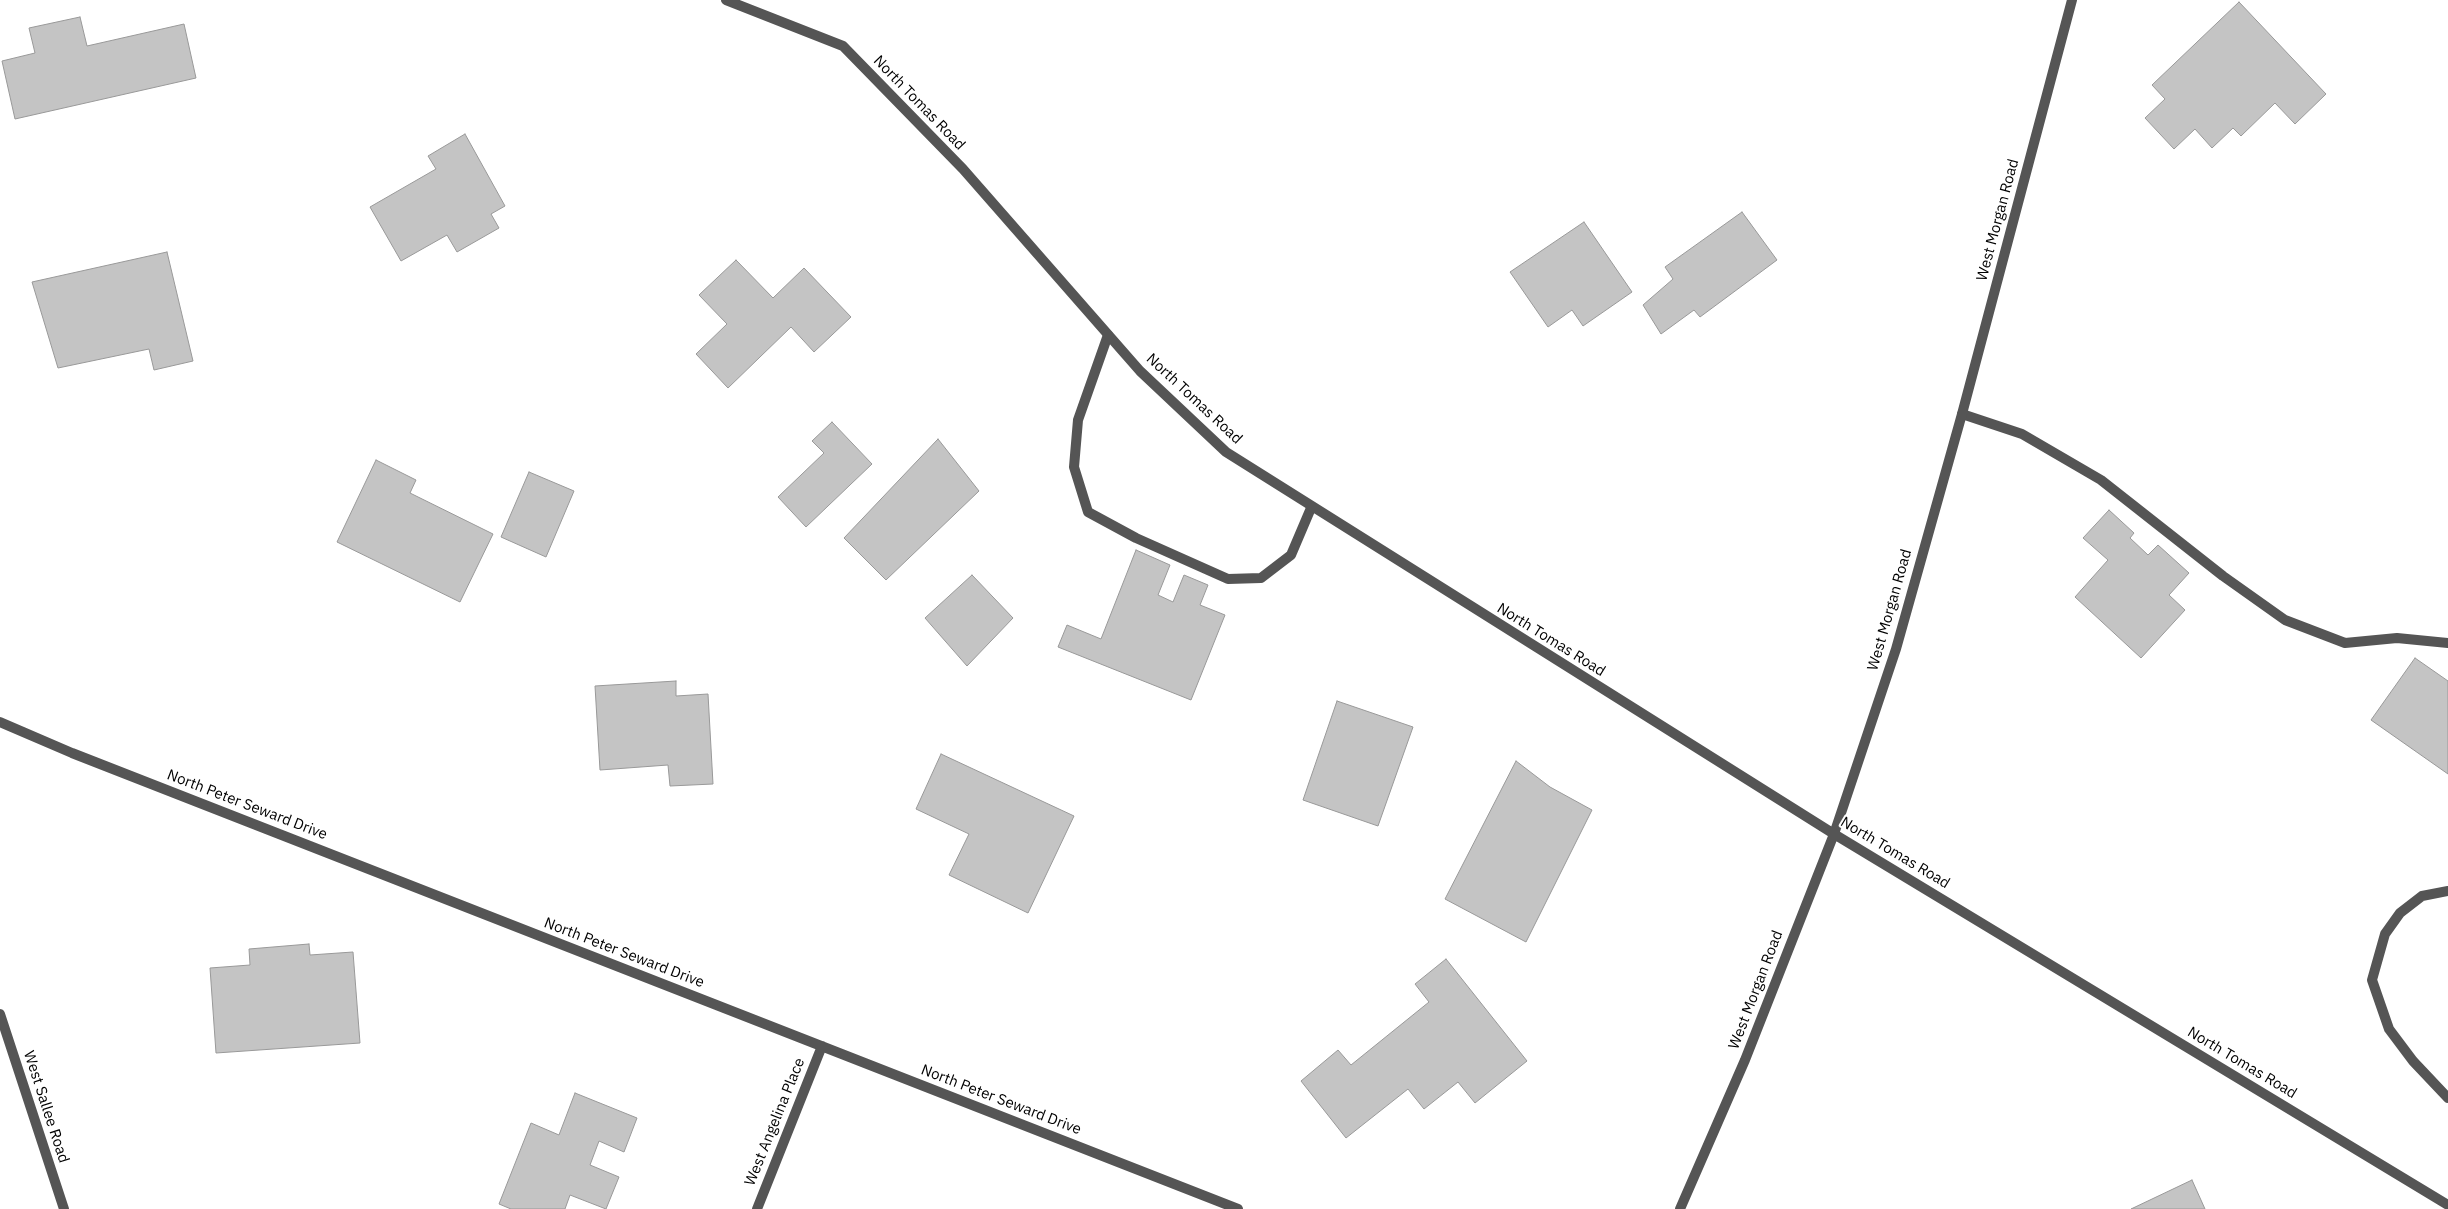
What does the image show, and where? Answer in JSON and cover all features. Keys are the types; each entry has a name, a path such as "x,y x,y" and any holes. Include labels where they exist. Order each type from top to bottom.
{"street":[{"name":"North Tomas Road","path":"726,0 843,46 963,169 1140,371 1226,452 1312,508 1834,834 2448,1205"},
{"name":"West Morgan Road","path":"1680,1209 1745,1060 1834,834 1896,649 1962,414 2072,0"},
{"path":"1108,335 1078,420 1074,467 1088,512 1136,538 1228,579 1261,578 1291,555 1312,508"},
{"path":"1962,414 2022,434 2100,480 2223,576 2285,620 2345,642 2397,638 2448,643"},
{"name":"North Peter Seward Drive","path":"0,722 72,753 1238,1209"},
{"path":"2448,891 2422,896 2400,914 2385,934 2372,980 2388,1029 2413,1061 2448,1098"},
{"name":"West Sallee Road","path":"0,1014 64,1209"},
{"name":"West Angelina Place","path":"756,1209 822,1046"}],"building":[{"path":"2239,2 2326,94 2295,124 2275,103 2241,136 2233,128 2212,148 2195,129 2174,149 2145,118 2165,99 2152,85"},
{"path":"80,17 87,46 184,24 196,78 15,119 2,61 35,53 29,28"},
{"path":"465,134 505,206 491,214 499,228 457,252 447,235 401,261 370,207 436,169 428,156"},
{"path":"1742,212 1777,260 1700,317 1694,310 1661,334 1643,305 1673,279 1665,267"},
{"path":"1584,222 1632,292 1583,326 1572,310 1548,327 1510,272"},
{"path":"167,252 193,361 154,370 149,349 58,368 32,282"},
{"path":"736,260 773,298 804,268 851,317 814,352 791,327 728,388 696,354 727,324 699,295"},
{"path":"832,422 872,464 806,527 778,497 824,453 812,441"},
{"path":"938,439 979,491 886,580 844,538"},
{"path":"376,460 416,480 410,493 493,534 460,602 337,542"},
{"path":"529,472 574,491 546,557 501,537"},
{"path":"2109,510 2134,533 2130,538 2148,555 2158,545 2189,573 2169,595 2185,610 2141,658 2075,597 2108,560 2083,538"},
{"path":"1136,550 1170,565 1158,595 1173,602 1184,575 1208,585 1200,605 1225,615 1191,700 1058,647 1067,625 1101,639"},
{"path":"972,575 1013,618 967,666 925,618"},
{"path":"2415,658 2448,681 2448,774 2371,720"},
{"path":"676,681 676,696 708,694 713,784 670,786 668,765 600,770 595,686"},
{"path":"1337,701 1413,727 1378,826 1303,800"},
{"path":"941,754 1074,816 1028,913 949,875 969,834 916,809"},
{"path":"1516,761 1550,787 1592,810 1526,942 1445,899"},
{"path":"309,944 310,955 353,952 360,1043 216,1053 210,968 250,965 249,949"},
{"path":"1446,959 1527,1061 1475,1103 1458,1082 1424,1109 1408,1089 1346,1138 1301,1081 1338,1050 1351,1065 1429,1002 1415,984"},
{"path":"575,1093 637,1118 624,1152 599,1141 590,1165 619,1177 606,1209 570,1195 565,1209 511,1209 499,1204 531,1123 559,1135"},
{"path":"2192,1180 2205,1209 2131,1209"}]}
